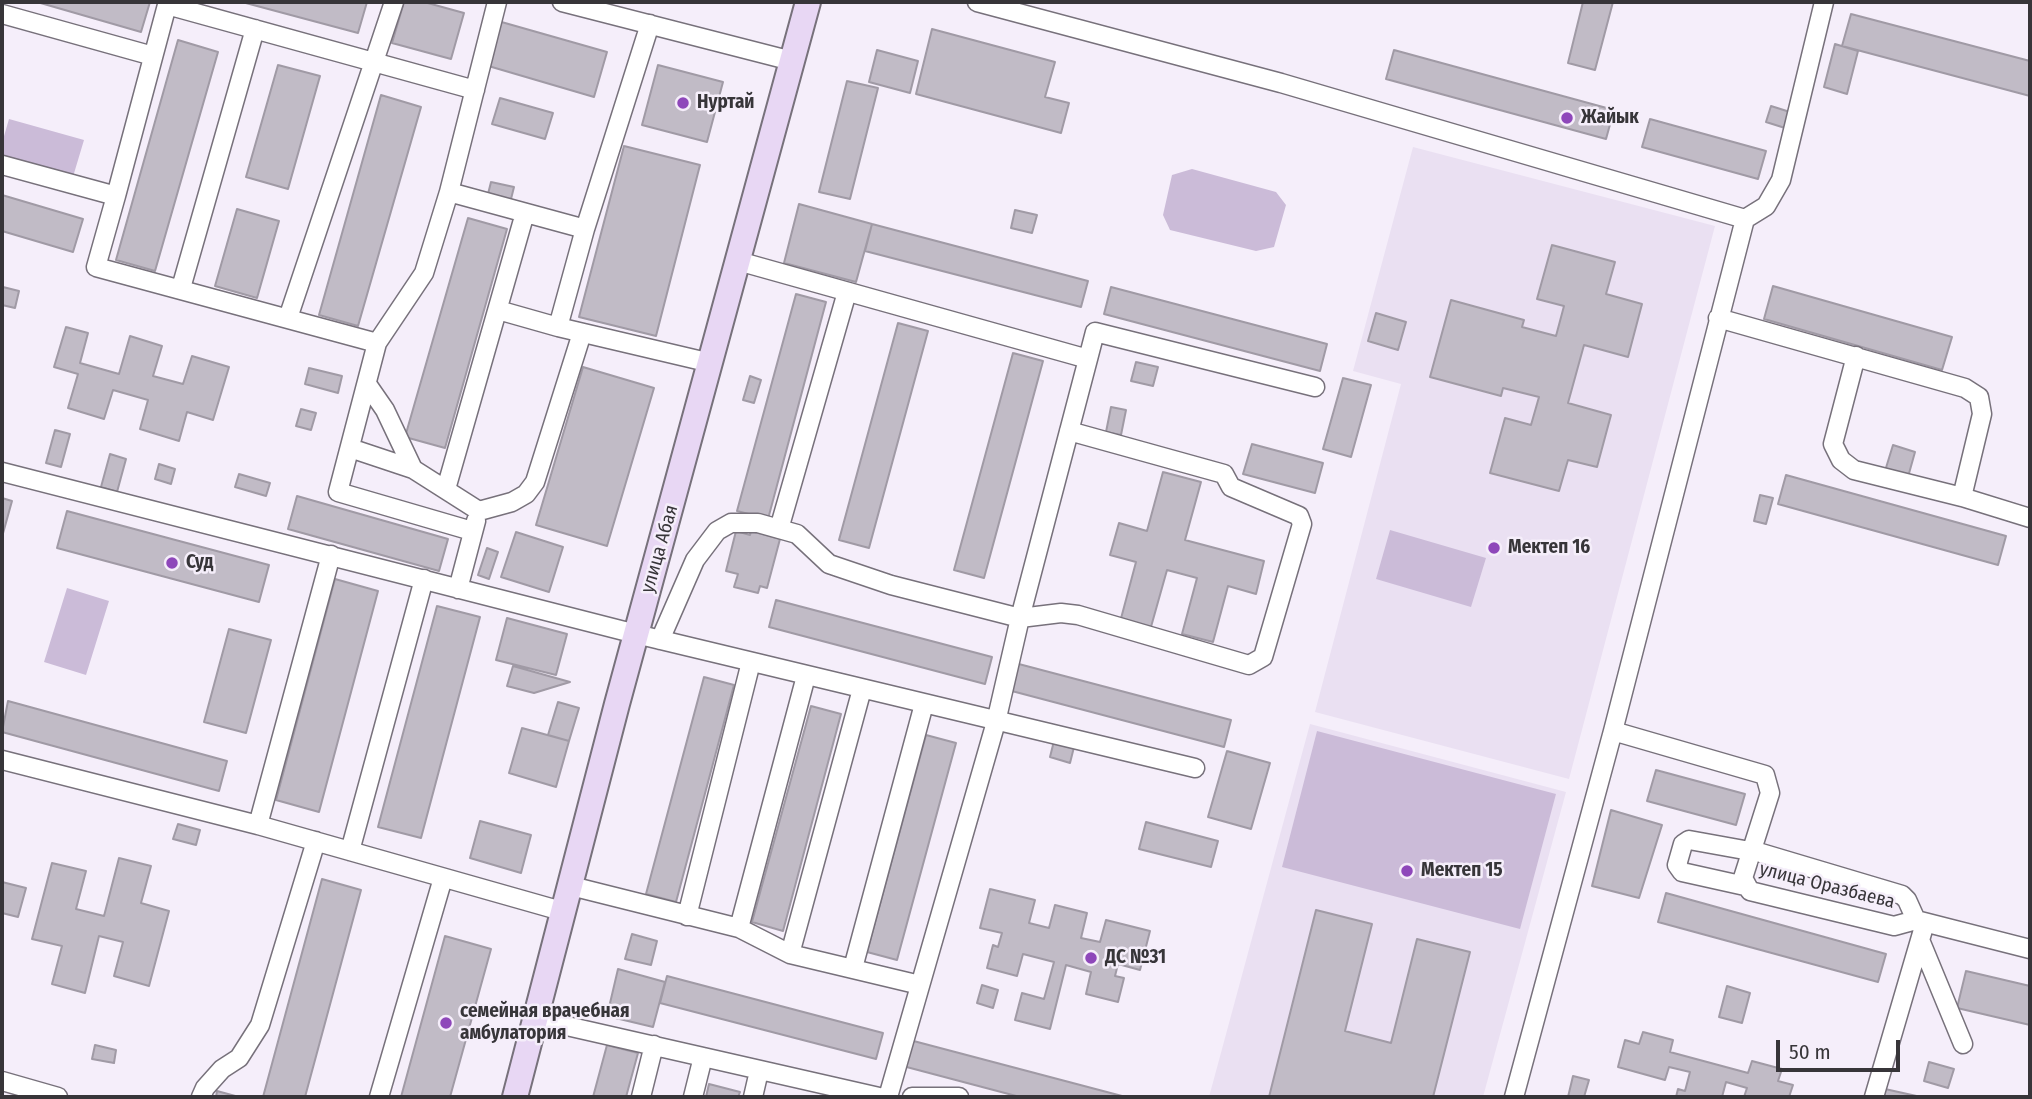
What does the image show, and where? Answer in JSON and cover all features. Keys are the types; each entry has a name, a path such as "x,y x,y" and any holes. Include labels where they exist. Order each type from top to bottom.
{"street":[{"path":"288,318 394,2"},
{"path":"472,531 338,492 377,343 424,273 449,192 497,2"},
{"path":"562,2 792,61"},
{"name":"улица Абая","path":"515,1097 571,886 648,637 711,363 808,2"},
{"path":"977,2 1281,83 1745,219"},
{"path":"1514,1097 1613,731 1745,219 1766,206 1781,180 1824,2"},
{"path":"377,343 96,267 167,4 475,90"},
{"path":"2,14 153,56"},
{"path":"558,327 585,229 650,24"},
{"path":"181,288 255,29"},
{"path":"2,166 116,195"},
{"path":"449,192 585,229"},
{"path":"446,489 525,213"},
{"path":"738,261 1088,359"},
{"path":"779,529 847,292"},
{"path":"498,310 711,363"},
{"path":"1718,318 1965,388 1979,397 1982,414 1962,497"},
{"path":"888,1097 996,722 1020,618 1096,332 1315,387"},
{"path":"350,448 413,469 479,511 512,502 526,494 535,482 582,333"},
{"path":"1856,356 1833,444 1841,460 1854,470 1962,497 2030,518"},
{"path":"367,384 385,410 413,469"},
{"path":"648,637 695,560 717,531 732,523 746,522 797,534 829,564 891,584 1020,618 1061,613 1078,615 1249,665 1256,662 1262,657 1302,524 1299,516 1231,487 1224,474 1069,431"},
{"path":"2,472 63,490 331,555 648,637 1195,768"},
{"path":"458,589 479,511"},
{"path":"258,825 331,555"},
{"path":"350,851 424,579"},
{"path":"687,915 751,662"},
{"path":"739,928 806,676"},
{"path":"790,954 862,689"},
{"path":"853,968 924,704"},
{"path":"1613,731 1765,775 1770,793 1749,852 1744,882"},
{"path":"2,760 258,825 565,912"},
{"name":"улица Оразбаева","path":"1749,852 1689,840 1683,844 1677,865 1682,872 1744,882 1750,891 1894,926 1920,928 2030,949"},
{"path":"201,1097 205,1087 239,1058 260,1024 316,841"},
{"path":"1749,852 1902,895 1908,900 1963,1044"},
{"path":"379,1097 443,878"},
{"path":"571,886 739,928 790,954 920,985"},
{"path":"1874,1097 1920,928"},
{"path":"536,1018 759,1071 817,1091 879,1097"},
{"path":"641,1097 654,1045"},
{"path":"692,1097 703,1057"},
{"path":"752,1097 759,1071"},
{"path":"2,1081 58,1097"},
{"path":"912,1097 959,1097"}],"shaded area":[{"path":"9,119 84,140 72,180 2,160 2,143"},
{"name":"Мектеп 16","path":"1413,147 1715,226 1569,779 1315,712 1401,384 1353,371"},
{"path":"1192,169 1276,192 1286,205 1274,247 1256,251 1170,230 1163,215 1172,175"},
{"path":"1390,530 1486,558 1471,607 1376,579"},
{"path":"67,588 109,601 86,675 44,662"},
{"name":"Мектеп 15","path":"1310,724 1566,792 1483,1097 1209,1097"},
{"path":"1317,731 1556,794 1520,929 1282,867"}],"building":[{"path":"37,2 150,2 141,32"},
{"path":"242,2 367,2 358,33"},
{"path":"404,2 424,2 464,13 451,59 392,43"},
{"path":"1583,2 1613,2 1595,70 1568,63"},
{"path":"1851,14 2030,61 2030,96 1842,46"},
{"path":"498,21 607,52 594,97 485,65"},
{"path":"932,29 1055,62 1045,97 1069,103 1061,133 916,94"},
{"path":"178,40 218,52 155,271 116,260"},
{"path":"1835,44 1858,51 1847,94 1824,87"},
{"path":"877,50 918,61 910,93 869,82"},
{"path":"1394,50 1614,110 1606,139 1386,79"},
{"path":"278,65 320,76 288,189 246,177"},
{"name":"Нуртай","path":"658,65 723,82 707,142 642,125"},
{"path":"847,81 878,88 850,199 819,192"},
{"path":"381,95 421,107 358,326 319,315"},
{"path":"500,98 553,113 545,139 492,124"},
{"path":"1771,106 1790,112 1785,128 1766,122"},
{"path":"1650,119 1766,151 1758,179 1642,147"},
{"path":"624,146 700,165 656,336 579,317"},
{"path":"491,182 514,187 510,203 487,198"},
{"path":"2,195 83,219 73,252 2,231"},
{"path":"799,204 872,224 856,282 784,263"},
{"path":"237,209 279,221 257,298 215,286"},
{"path":"1015,210 1037,215 1032,233 1011,228"},
{"path":"468,218 507,229 445,448 405,437"},
{"path":"872,224 1088,281 1081,307 865,251"},
{"path":"1552,245 1615,262 1606,294 1642,304 1628,357 1584,345 1568,403 1611,415 1597,467 1568,460 1559,491 1490,473 1505,418 1531,425 1539,397 1503,388 1501,396 1430,377 1451,300 1524,320 1522,327 1556,336 1564,306 1537,299"},
{"path":"1773,286 1952,337 1942,370 1764,319"},
{"path":"3,287 19,291 15,308 2,305"},
{"path":"1111,287 1327,344 1320,371 1104,314"},
{"path":"796,294 826,302 768,519 737,511"},
{"path":"1376,313 1406,322 1398,350 1368,341"},
{"path":"898,323 928,331 869,548 839,540"},
{"path":"66,327 88,333 80,363 119,374 130,336 162,346 153,376 183,384 192,356 229,367 213,420 187,412 179,441 140,429 148,400 113,390 104,419 68,408 78,374 54,367"},
{"path":"1013,353 1043,361 984,578 954,570"},
{"path":"1136,362 1158,367 1153,386 1131,381"},
{"path":"583,367 654,388 607,546 536,525"},
{"path":"309,368 342,376 338,393 305,384"},
{"path":"750,376 761,380 754,403 743,400"},
{"path":"1343,378 1371,385 1351,457 1323,449"},
{"path":"1111,407 1126,410 1121,435 1106,432"},
{"path":"301,409 316,413 311,430 296,426"},
{"path":"55,430 70,434 61,467 46,463"},
{"path":"1252,444 1323,463 1315,493 1243,474"},
{"path":"1893,445 1915,452 1908,477 1885,471"},
{"path":"110,454 126,459 117,492 101,487"},
{"path":"159,464 175,469 171,484 155,479"},
{"path":"1163,472 1201,482 1185,540 1264,561 1256,594 1228,586 1213,642 1182,634 1197,578 1167,570 1149,634 1119,626 1136,562 1110,555 1119,523 1147,531"},
{"path":"239,474 270,483 266,496 235,487"},
{"path":"1786,475 2006,536 1998,565 1778,504"},
{"path":"1760,495 1773,498 1766,524 1754,521"},
{"path":"297,496 448,539 439,571 288,529"},
{"path":"2,498 12,501 2,537"},
{"path":"67,511 269,565 259,602 57,548"},
{"path":"736,531 750,535 751,531 780,539 767,588 760,586 758,593 734,587 738,574 726,571"},
{"path":"516,532 563,547 549,592 501,577"},
{"path":"487,548 498,552 489,579 478,575"},
{"path":"335,579 378,591 319,812 276,800"},
{"path":"776,600 992,657 985,684 769,627"},
{"path":"437,606 480,617 421,838 378,827"},
{"path":"507,618 567,634 556,675 496,660"},
{"path":"229,629 271,640 246,733 204,722"},
{"path":"1015,663 1231,720 1224,747 1008,690"},
{"path":"513,666 570,682 534,693 507,686"},
{"path":"704,677 734,685 676,902 646,894"},
{"path":"8,701 227,761 219,791 2,732"},
{"path":"558,702 579,708 569,741 548,735"},
{"path":"811,706 841,714 783,931 752,922"},
{"path":"522,728 569,741 556,787 509,773"},
{"path":"926,735 956,743 897,960 867,952"},
{"path":"1054,741 1074,747 1070,763 1050,757"},
{"path":"1227,751 1270,763 1251,829 1208,817"},
{"path":"1656,770 1745,794 1736,825 1647,801"},
{"path":"1611,810 1662,825 1639,898 1592,886"},
{"path":"480,821 531,835 521,873 470,858"},
{"path":"1146,822 1218,841 1211,867 1139,849"},
{"path":"178,824 200,830 196,845 173,839"},
{"path":"119,858 151,866 141,903 169,911 149,986 114,976 123,942 99,936 85,993 52,984 62,946 32,939 52,863 86,871 76,909 104,916"},
{"path":"322,879 361,890 305,1097 263,1097"},
{"path":"2,882 26,888 18,917 2,913"},
{"name":"ДС №31","path":"990,889 1035,900 1029,923 1049,928 1055,905 1087,913 1081,938 1100,942 1106,920 1150,931 1140,970 1118,964 1115,976 1124,978 1118,1002 1086,994 1091,972 1066,965 1050,1029 1015,1020 1022,993 1044,999 1054,962 1023,954 1017,976 987,968 993,945 998,947 1002,933 980,928"},
{"path":"1666,893 1886,954 1878,982 1658,922"},
{"path":"1316,910 1372,924 1345,1031 1391,1043 1417,939 1470,952 1433,1097 1269,1097"},
{"path":"632,934 657,941 651,965 625,959"},
{"name":"семейная врачебная амбулатория","path":"445,936 491,949 450,1097 401,1097"},
{"path":"618,969 665,982 653,1027 607,1016"},
{"path":"1966,971 2030,986 2030,1025 1957,1008"},
{"path":"667,976 883,1033 876,1059 660,1003"},
{"path":"982,985 998,990 993,1008 977,1003"},
{"path":"1727,986 1750,993 1742,1023 1719,1017"},
{"path":"1643,1032 1673,1040 1670,1052 1748,1073 1752,1061 1782,1069 1778,1081 1793,1085 1789,1097 1744,1097 1747,1088 1726,1082 1722,1097 1676,1097 1678,1089 1685,1091 1690,1072 1669,1067 1665,1080 1618,1067 1625,1040 1639,1044"},
{"path":"906,1039 1122,1096 1020,1097 899,1065"},
{"path":"95,1045 116,1050 114,1063 92,1059"},
{"path":"607,1045 638,1053 626,1097 593,1097"},
{"path":"1929,1062 1954,1069 1948,1088 1924,1081"},
{"path":"1573,1076 1589,1080 1584,1097 1568,1097"},
{"path":"709,1084 740,1092 738,1097 706,1097"},
{"path":"1885,1089 1921,1097 1883,1097"},
{"path":"217,1091 239,1097 216,1097"}],"place":[{"name":"Нуртай","path":"683,103"},
{"name":"Жайык","path":"1567,118"},
{"name":"Мектеп 16","path":"1494,548"},
{"name":"Суд","path":"172,563"},
{"name":"Мектеп 15","path":"1407,871"},
{"name":"ДС №31","path":"1091,958"},
{"name":"семейная врачебная амбулатория","path":"446,1023"}]}
